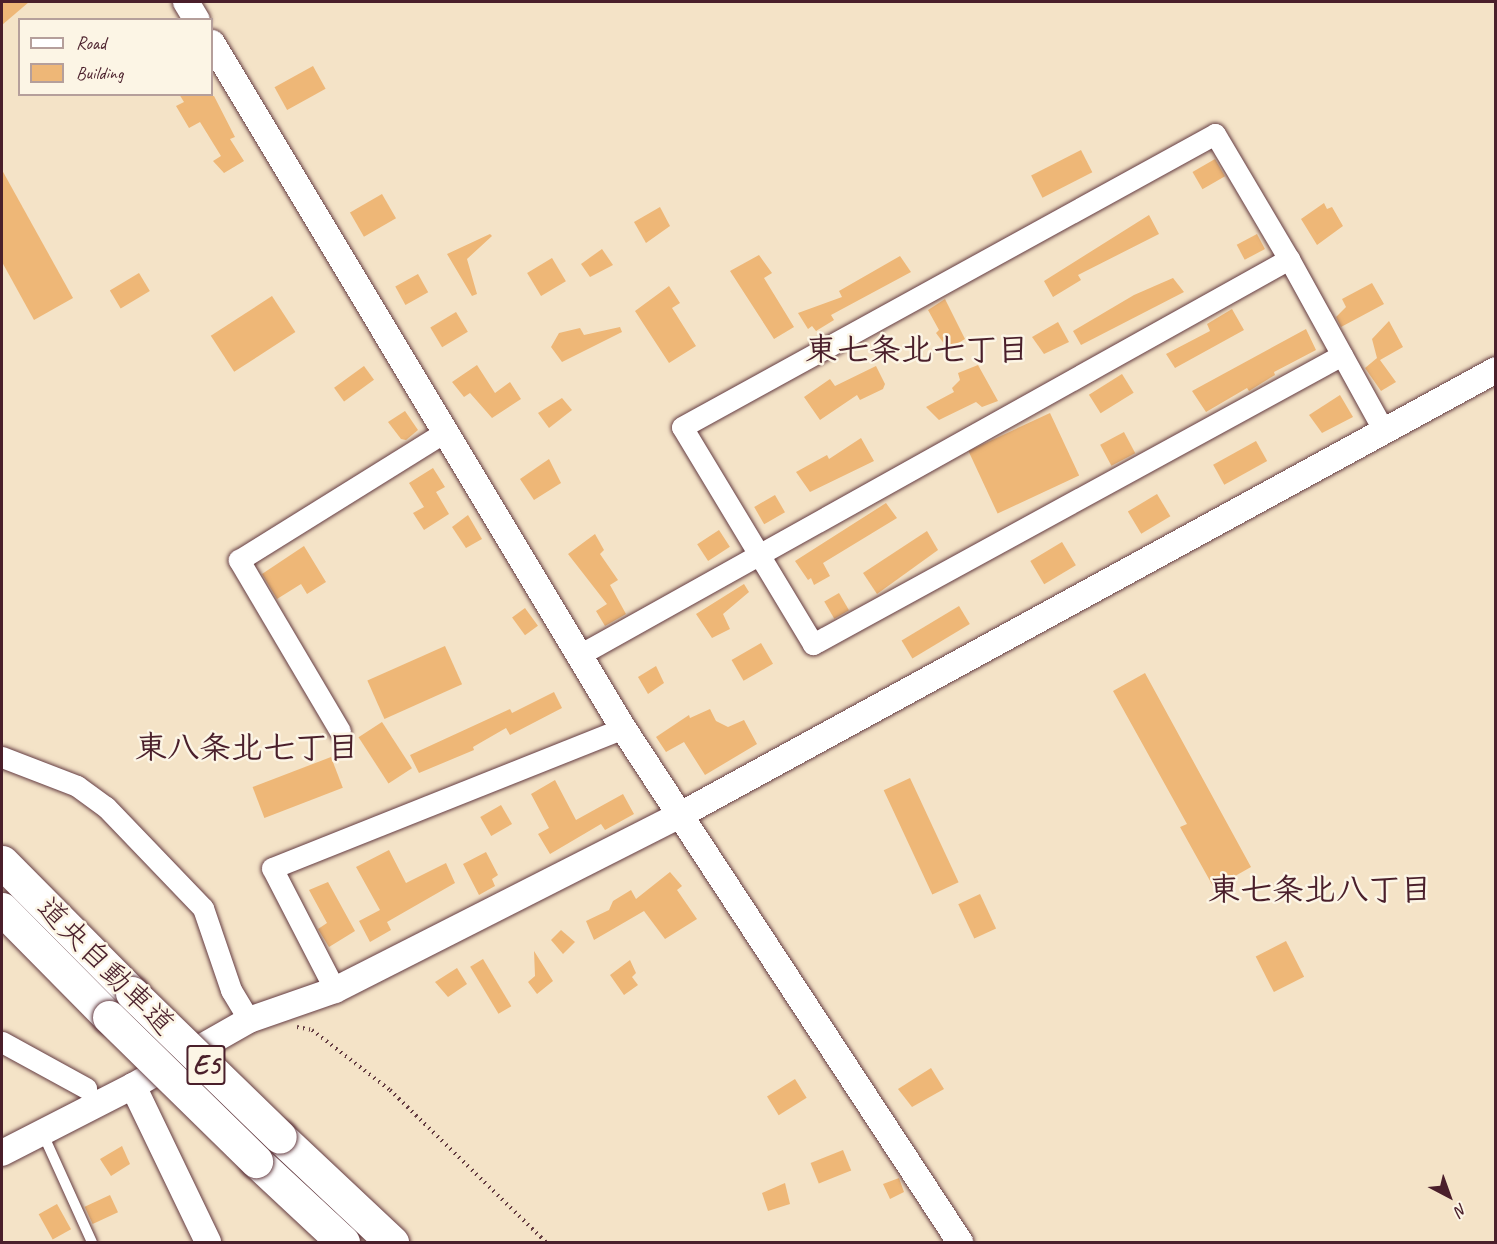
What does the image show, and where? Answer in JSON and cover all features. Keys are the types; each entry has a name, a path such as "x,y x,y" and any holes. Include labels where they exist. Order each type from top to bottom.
{"highway":[{"name":"道央自動車道","path":"2,862 132,993 392,1242"},
{"name":"道央自動車道","path":"2,909 256,1161 343,1242"}],"street":[{"path":"186,2 196,18"},
{"path":"213,45 581,654 623,728 682,814 960,1242"},
{"path":"1342,355 813,644 682,427 1215,134 1289,259 1383,429"},
{"path":"581,654 1289,259"},
{"path":"2,1153 42,1132 97,1094 133,1086 249,1020 335,990 682,814 1496,369"},
{"path":"340,731 239,561 445,432"},
{"path":"335,990 272,868 623,728"},
{"path":"2,757 77,786 106,807 202,908 231,990 249,1020"},
{"path":"2,1041 97,1094"},
{"path":"133,1086 208,1242"}],"lane":[{"path":"42,1132 92,1242"}],"path":[{"path":"291,1026 312,1029 390,1090 546,1242"}],"building":[{"path":"2,2 29,2 2,25"},
{"path":"313,66 326,89 287,110 275,87"},
{"path":"180,96 214,96 235,137 230,139 244,161 224,173 213,161 221,156 200,122 189,128 176,106 184,102"},
{"path":"1081,150 1092,172 1042,198 1031,175"},
{"path":"1215,159 1225,176 1202,189 1192,172"},
{"path":"2,170 73,298 34,320 2,262"},
{"path":"382,194 396,218 364,237 350,213"},
{"path":"1324,203 1327,209 1332,207 1343,226 1317,245 1301,219"},
{"path":"660,207 670,226 646,243 634,222"},
{"path":"1149,215 1159,234 1078,275 1081,280 1053,297 1044,281"},
{"path":"490,234 492,236 467,259 477,294 472,296 447,254"},
{"path":"1257,234 1265,249 1245,260 1237,245"},
{"path":"602,249 613,265 590,277 581,264"},
{"path":"759,255 772,273 764,278 794,327 774,339 730,271"},
{"path":"900,256 911,272 831,315 834,320 816,331 812,326 808,329 798,313 842,297 839,291"},
{"path":"552,258 566,281 541,296 527,273"},
{"path":"139,273 150,291 121,309 110,291"},
{"path":"418,274 428,292 405,305 395,287"},
{"path":"1173,278 1184,292 1081,345 1073,331 1134,295"},
{"path":"1372,283 1384,304 1341,327 1336,317 1346,307 1342,299"},
{"path":"669,286 680,303 672,308 696,346 669,363 635,311"},
{"path":"272,296 295,332 234,372 211,336"},
{"path":"945,299 965,339 948,349 936,333 939,330 928,310"},
{"path":"1232,309 1244,330 1175,368 1166,354 1210,331 1207,324"},
{"path":"456,312 468,332 442,347 430,327"},
{"path":"1389,321 1403,347 1380,360 1396,382 1381,391 1365,368 1377,358 1372,339"},
{"path":"1058,322 1069,342 1044,354 1032,337"},
{"path":"620,327 622,332 562,362 551,347 559,333 580,328 584,335"},
{"path":"1306,329 1316,350 1274,372 1275,375 1249,391 1247,388 1206,412 1192,391"},
{"path":"477,365 495,393 510,382 521,399 492,418 470,393 464,397 452,382"},
{"path":"978,365 998,401 982,407 976,402 939,420 926,407 954,392 952,388 960,380 958,373"},
{"path":"364,366 374,380 344,402 334,388"},
{"path":"876,366 885,384 883,389 860,400 857,395 820,420 804,397 830,379 835,386"},
{"path":"1122,374 1134,393 1101,413 1089,395"},
{"path":"1340,395 1353,417 1322,433 1309,415"},
{"path":"562,398 572,410 549,428 538,413"},
{"path":"405,411 418,430 406,440 401,439 388,422"},
{"path":"1050,413 1079,476 998,514 968,451"},
{"path":"1124,432 1135,453 1111,466 1100,445"},
{"path":"861,438 874,461 810,492 796,472 827,455 829,459"},
{"path":"1256,441 1267,461 1224,485 1213,465"},
{"path":"549,459 561,483 534,500 520,479"},
{"path":"433,468 445,487 436,492 449,514 424,530 413,513 424,507 409,483"},
{"path":"1157,494 1170,516 1141,534 1128,512"},
{"path":"775,495 785,512 764,524 754,507"},
{"path":"886,503 897,518 823,563 830,576 814,585 811,578 808,580 795,561"},
{"path":"468,515 482,539 466,548 452,527"},
{"path":"719,530 730,547 708,561 697,544"},
{"path":"927,531 938,550 877,594 863,573"},
{"path":"595,534 604,550 600,554 618,580 610,585 626,614 605,626 596,611 607,604 568,554"},
{"path":"1062,542 1076,565 1044,584 1030,561"},
{"path":"304,546 326,582 307,594 301,584 277,599 262,574"},
{"path":"744,584 749,592 723,614 730,629 712,638 696,614"},
{"path":"839,593 849,610 834,619 824,602"},
{"path":"959,606 970,624 912,659 902,641"},
{"path":"525,608 538,626 525,635 512,617"},
{"path":"761,643 773,664 744,681 732,660"},
{"path":"445,646 462,684 384,719 367,681"},
{"path":"656,666 664,683 648,694 638,677"},
{"path":"1145,673 1251,867 1214,888 1180,827 1187,824 1113,691"},
{"path":"554,692 562,708 510,735 506,728 473,747 474,750 419,773 410,755 510,709 512,713"},
{"path":"710,709 716,721 728,727 744,720 757,744 705,775 684,742 666,752 656,737 689,715 690,718"},
{"path":"382,722 412,768 388,783 359,737"},
{"path":"331,757 343,788 264,818 253,787"},
{"path":"910,778 959,882 932,894 884,790"},
{"path":"555,780 576,820 623,794 634,814 605,830 601,824 550,854 538,834 549,828 531,794"},
{"path":"501,805 512,824 491,836 480,817"},
{"path":"389,850 406,883 446,863 455,883 387,922 391,930 370,942 359,921 380,910 356,867"},
{"path":"486,852 498,875 492,879 495,886 479,895 463,864"},
{"path":"670,872 682,886 677,890 697,919 665,939 644,911 594,940 586,921 609,910 613,901 631,890 636,899"},
{"path":"328,882 355,931 329,947 318,929 327,923 309,890"},
{"path":"980,894 996,928 974,939 958,904"},
{"path":"561,930 575,942 563,954 551,940"},
{"path":"1286,941 1304,977 1274,992 1256,956"},
{"path":"534,951 553,981 537,994 528,982 535,976"},
{"path":"483,959 511,1006 498,1014 470,967"},
{"path":"630,960 636,973 632,977 638,985 624,995 610,975"},
{"path":"457,968 467,984 448,997 435,982"},
{"path":"931,1068 944,1089 912,1107 898,1089"},
{"path":"795,1079 807,1098 779,1115 767,1096"},
{"path":"122,1146 130,1164 111,1176 100,1159"},
{"path":"843,1150 851,1170 819,1184 811,1163"},
{"path":"899,1178 904,1192 890,1199 883,1184"},
{"path":"785,1183 790,1204 768,1211 762,1193"},
{"path":"110,1195 118,1212 93,1224 85,1207"},
{"path":"57,1204 71,1229 53,1240 39,1214"}],"district":[{"name":"東七条北七丁目","path":"917,350"},
{"name":"東八条北七丁目","path":"247,748"},
{"name":"東七条北八丁目","path":"1320,890"}]}
